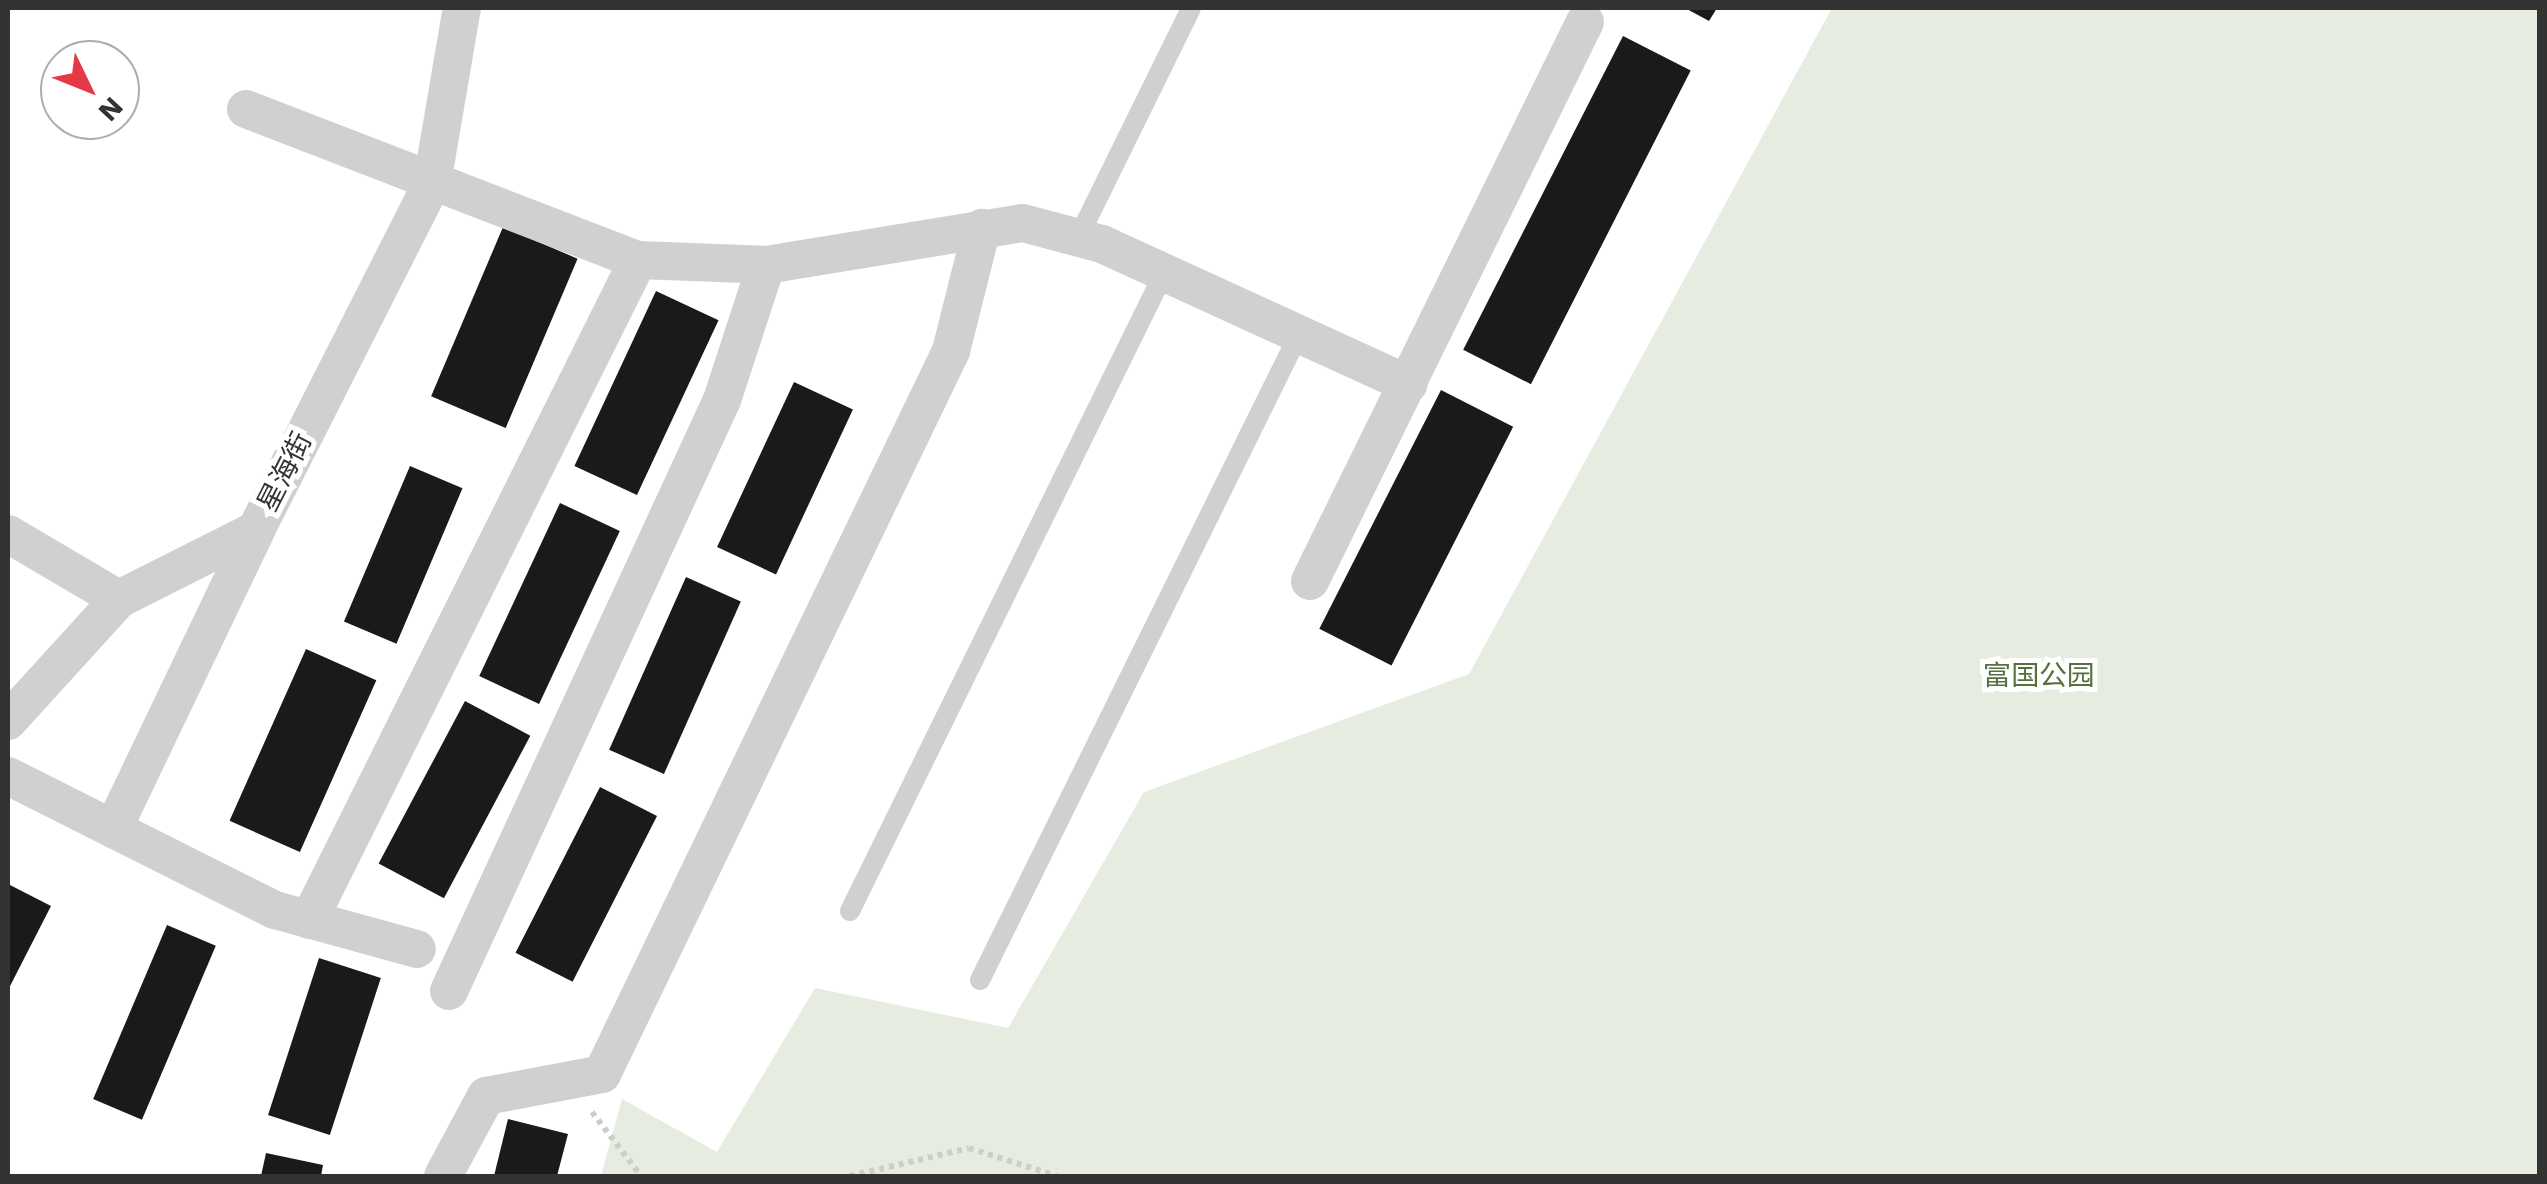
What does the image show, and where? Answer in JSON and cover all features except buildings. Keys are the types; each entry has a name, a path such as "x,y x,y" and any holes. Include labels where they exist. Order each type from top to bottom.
{"street":[{"name":"星海街","path":"8,721 119,599 256,530 432,184 462,8"},
{"path":"1310,581 1584,22"},
{"path":"246,109 432,184 638,260 766,265 1023,223 1078,238 1164,273 1408,384"},
{"path":"443,1176 486,1096 602,1074 951,351 982,228"},
{"path":"309,920 638,260"},
{"path":"449,991 722,400 766,265"},
{"path":"113,829 256,530"},
{"path":"8,534 119,599"},
{"path":"8,776 309,920 416,948"}],"lane":[{"path":"1078,238 1191,8"},
{"path":"850,912 1164,273"},
{"path":"980,980 1300,334"}],"path":[{"path":"571,1079 641,1176"},
{"path":"850,1176 970,1148 1058,1176"}],"green space":[{"name":"富国公园","path":"1832,8 2539,8 2539,1176 601,1176 622,1099 717,1152 815,988 1008,1028 1144,792 1469,674"}]}
